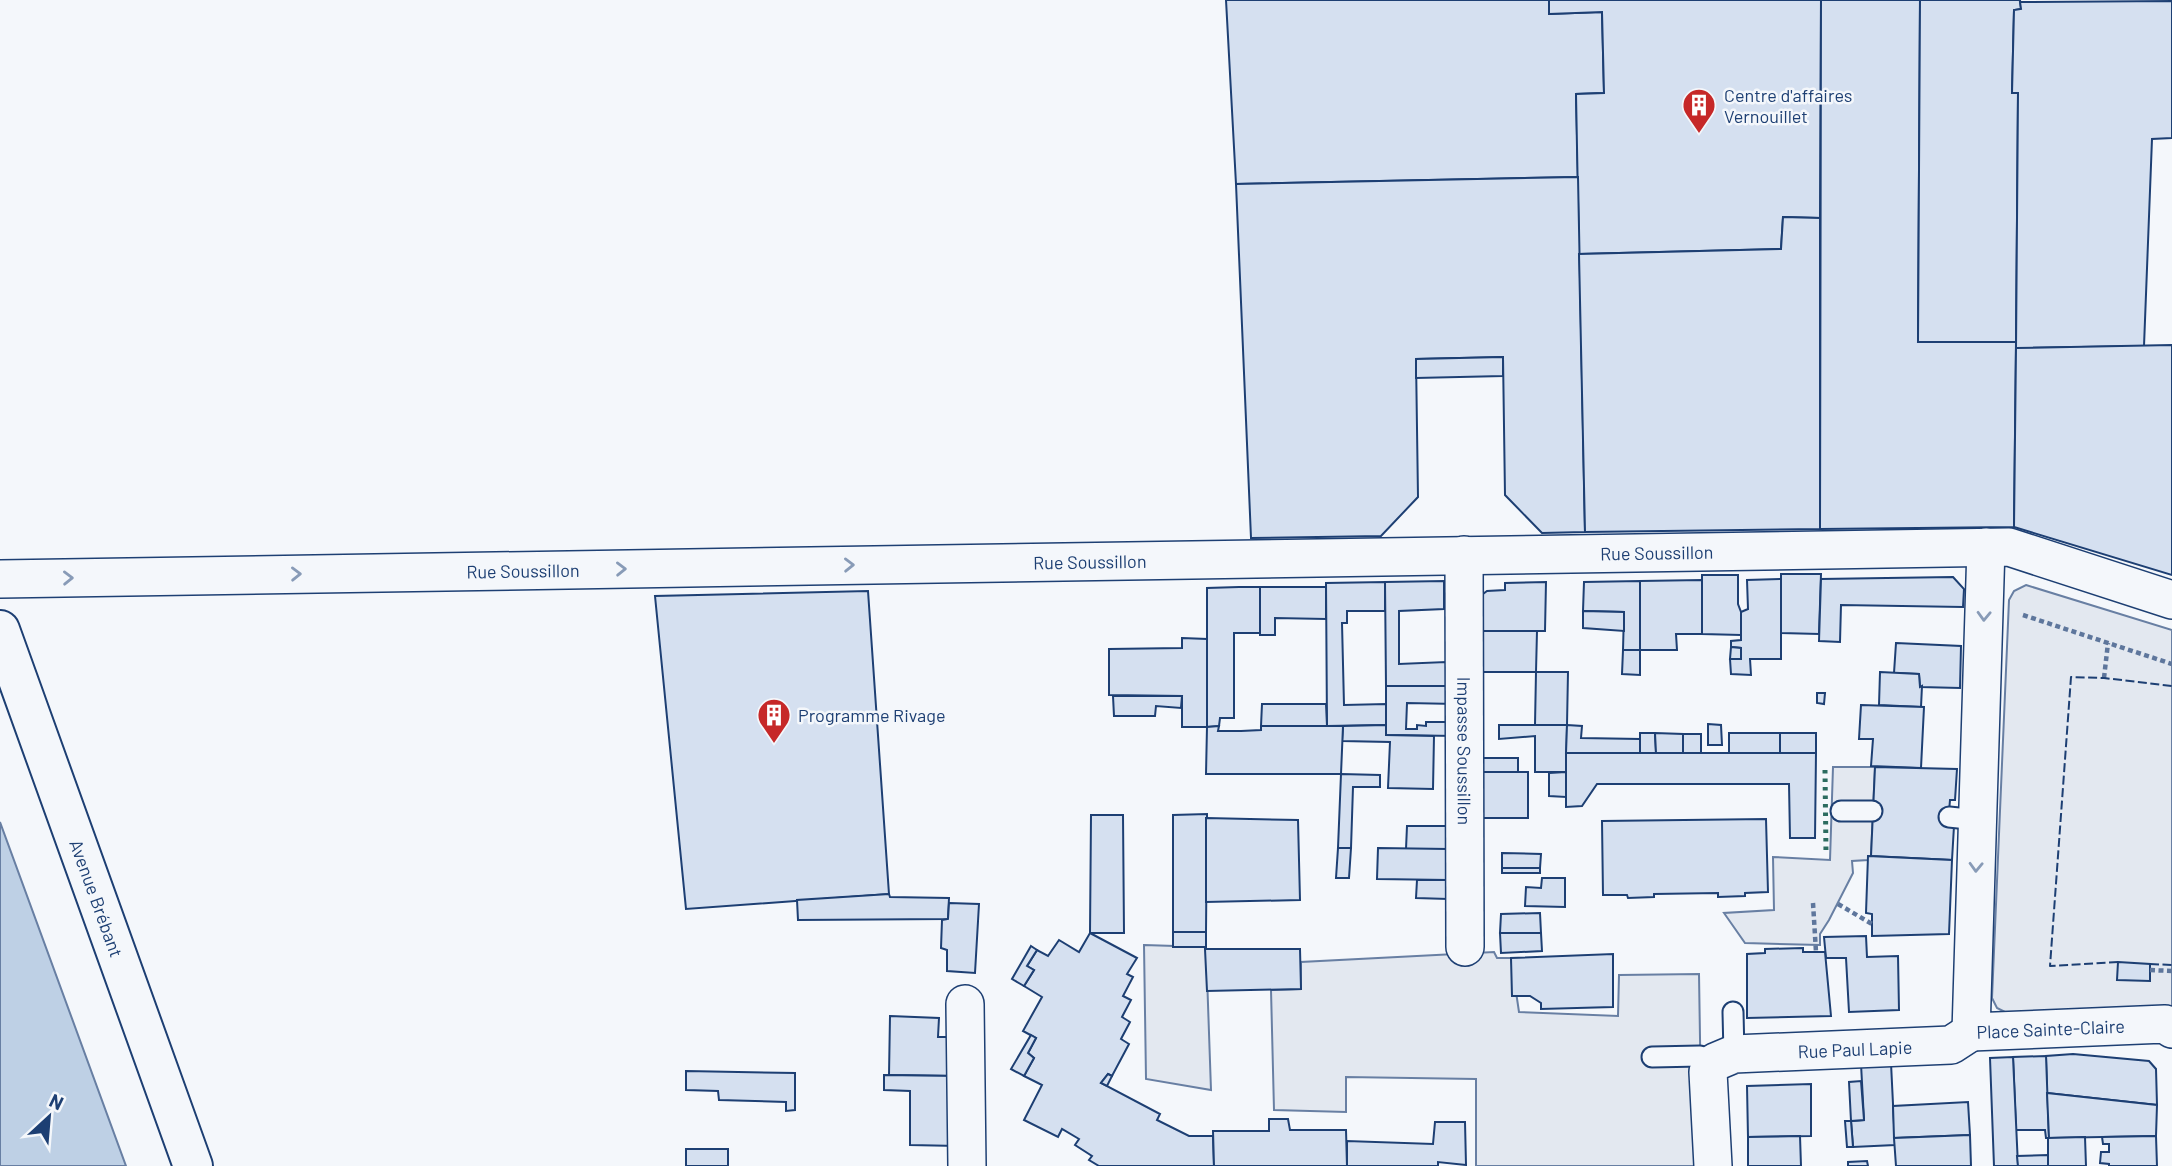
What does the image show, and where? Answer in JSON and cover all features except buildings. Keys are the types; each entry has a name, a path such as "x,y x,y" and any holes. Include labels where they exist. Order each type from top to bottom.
{"main road":[{"name":"Avenue Brébant","path":"0,630 193,1166"}],"street":[{"name":"Place Sainte-Claire","path":"1986,547 1984,603 1963,818 1971,1032 2165,1024 2172,1029"},
{"name":"Rue Soussillon","path":"0,579 2009,547 2172,600"},
{"name":"Impasse Soussillon","path":"1464,555 1465,947"},
{"path":"965,1004 967,1166"},
{"name":"Rue Paul Lapie","path":"1725,1058 1951,1045 1971,1032"},
{"path":"1713,1166 1708,1073 1725,1058"}],"lane":[{"path":"1841,811 1872,811"},
{"path":"1652,1057 1725,1058 1734,1012"}],"path":[{"path":"1984,603 2172,664"},
{"path":"2104,678 2108,643"},
{"path":"1813,903 1816,952"},
{"path":"1838,904 1872,924"},
{"path":"2150,970 2172,971"}],"shaded area":[{"path":"2026,585 2172,630 2172,1011 2009,1014 1997,1008 1992,998 2009,600 2014,591"},
{"path":"1833,767 1875,767 1871,856 1868,856 1868,860 1852,861 1853,873 1820,934 1820,945 1745,943 1724,913 1774,910 1773,857 1830,860"},
{"path":"1144,945 1206,947 1211,1090 1146,1079"},
{"path":"1494,952 1497,958 1511,958 1519,1012 1618,1016 1619,975 1699,974 1702,1166 1476,1166 1476,1079 1346,1077 1346,1112 1274,1110 1271,990 1301,989 1301,962"}],"water":[{"path":"0,822 126,1166 0,1166"}],"hedge":[{"path":"1825,770 1826,853"}],"fence":[{"path":"2118,962 2050,966 2071,677 2172,686"},
{"path":"2150,964 2172,965"}],"place":[{"name":"Centre d'affaires Vernouillet","path":"1699,135"},
{"name":"Programme Rivage","path":"774,745"}]}
